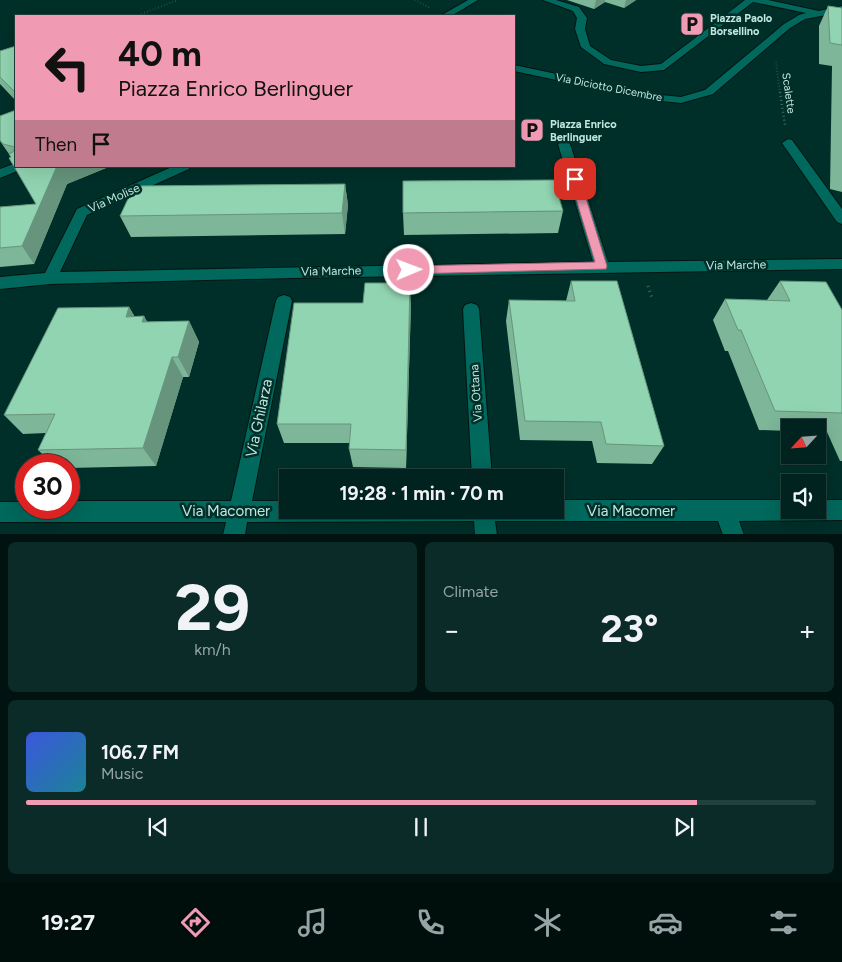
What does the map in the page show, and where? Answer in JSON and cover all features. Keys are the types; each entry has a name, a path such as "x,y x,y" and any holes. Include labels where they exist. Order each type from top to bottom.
{"street":[{"path":"447,15 474,0"},
{"path":"547,0 576,10 582,18 580,29 586,47 608,62 641,69 664,67 750,0"},
{"path":"756,0 824,13"},
{"name":"Via Diciotto Dicembre","path":"515,68 651,97 681,100 710,92 761,47 787,26 802,17 842,9"},
{"name":"Via Diciotto Dicembre","path":"824,13 842,13"},
{"path":"788,143 842,219"},
{"path":"564,144 602,266"},
{"path":"0,174 16,167"},
{"name":"Via Molise","path":"50,278 82,212 184,167"},
{"name":"Via Marche","path":"0,283 50,278 602,266 842,264"},
{"name":"Via Ghilarza","path":"234,534 284,301"},
{"name":"Via Ottana","path":"471,309 481,469"},
{"name":"Via Macomer","path":"564,510 842,510"},
{"path":"725,510 734,534"},
{"name":"Via Macomer","path":"0,512 279,511"},
{"path":"485,519 486,534"}],"path":[{"path":"139,15 178,0"},
{"name":"Scalette","path":"761,47 775,56 788,143"}],"building":[{"path":"828,6 842,8 842,45 830,43"},
{"path":"15,46 15,92 0,77 0,51"},
{"path":"15,110 15,147 3,144 0,140 0,116"},
{"path":"15,147 15,167 57,167 22,246 0,248 0,207 36,204 9,158 11,157 9,154 13,152"},
{"path":"554,180 563,211 403,213 403,181"},
{"path":"345,184 342,213 120,216 134,186"},
{"path":"571,281 617,281 664,446 606,444 601,422 525,421 509,300 575,301"},
{"path":"780,281 826,282 842,310 842,413 775,411 741,330 738,330 725,299 790,301"},
{"path":"365,283 410,283 406,450 349,449 351,424 277,424 294,303 363,303"},
{"path":"129,307 126,317 144,316 142,322 189,321 178,357 172,357 143,448 38,450 55,414 4,415 58,308"}],"place":[{"name":"Piazza Paolo Borsellino","path":"692,24"},
{"name":"Piazza Enrico Berlinguer","path":"532,130"}],"route":[{"path":"409,270 602,266 575,179"}]}
